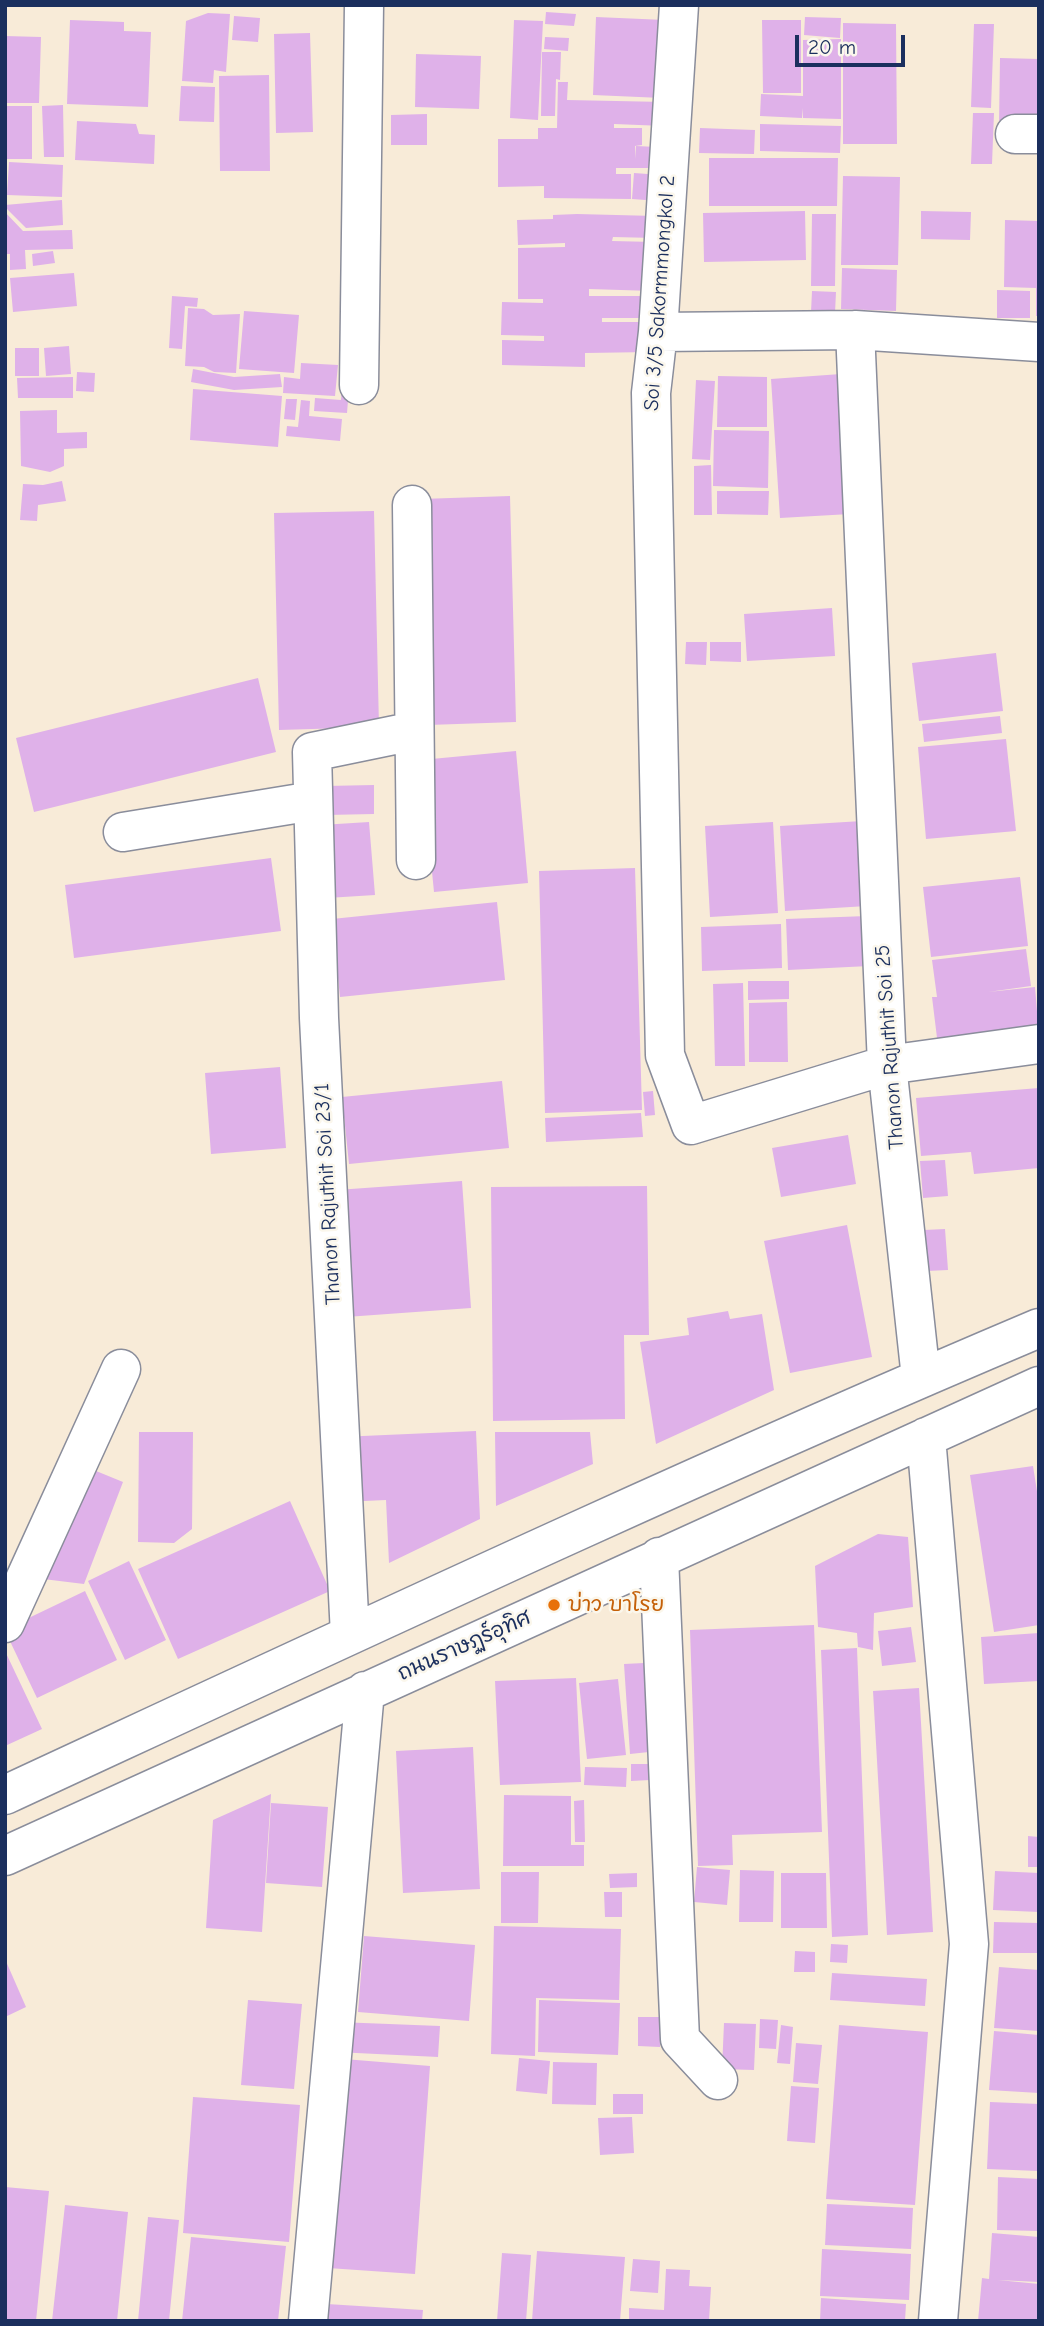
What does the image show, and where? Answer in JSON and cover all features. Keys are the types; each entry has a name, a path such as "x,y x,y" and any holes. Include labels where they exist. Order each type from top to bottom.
{"street":[{"path":"359,385 364,5"},
{"name":"Soi 3/5 Sakormmongkol 2","path":"679,5 659,332 651,393 664,1055 691,1125 887,1065"},
{"path":"659,332 855,330 1039,342"},
{"name":"Thanon Rajuthit Soi 25","path":"855,330 887,1065 921,1378"},
{"path":"412,505 416,860"},
{"name":"Thanon Rajuthit Soi 23/1","path":"350,1635 319,1018 312,752 415,731"},
{"path":"123,832 313,801"},
{"path":"887,1065 1039,1044"},
{"path":"5,1795 350,1635 921,1378 1039,1328"},
{"path":"5,1623 121,1369"},
{"name":"ถนนราษฏร์อุทิศ","path":"5,1856 1039,1386"},
{"path":"926,1437 969,1944 938,2321"},
{"path":"659,1558 680,2039 718,2080"},
{"path":"308,2321 365,1691"}],"building":[{"path":"546,12 576,14 574,26 545,24"},
{"path":"208,13 230,14 226,72 214,70 213,83 182,81 186,21"},
{"path":"234,16 260,18 258,42 232,40"},
{"path":"596,17 665,20 662,98 593,95"},
{"path":"805,17 841,18 840,38 804,35"},
{"path":"70,20 124,22 124,31 151,32 148,107 67,104"},
{"path":"514,20 543,21 538,120 510,118"},
{"path":"762,20 801,20 801,93 763,93"},
{"path":"843,23 896,24 897,144 843,144"},
{"path":"974,24 994,24 991,108 971,107"},
{"path":"310,33 313,132 276,133 274,34"},
{"path":"5,36 41,37 39,103 5,103"},
{"path":"545,37 569,38 568,51 544,49"},
{"path":"841,39 841,119 803,118 803,108 802,118 760,116 761,94 803,96 803,40"},
{"path":"542,52 561,52 560,80 556,79 555,116 541,116"},
{"path":"416,54 481,56 479,109 415,107"},
{"path":"1000,58 1039,59 1039,126 999,125"},
{"path":"269,75 270,171 220,171 219,76"},
{"path":"558,82 568,82 567,100 665,102 664,126 614,124 614,128 642,128 642,145 635,146 635,159 636,146 657,147 657,168 616,168 616,174 631,174 631,199 544,198 544,186 498,187 498,139 538,139 538,128 557,128"},
{"path":"181,86 215,87 214,122 179,121"},
{"path":"63,105 64,157 44,157 42,106"},
{"path":"6,106 32,106 32,159 5,159"},
{"path":"973,113 994,113 992,164 971,164"},
{"path":"427,114 427,145 391,145 391,115"},
{"path":"77,121 136,124 139,134 155,135 154,164 75,160"},
{"path":"760,124 841,126 840,153 760,151"},
{"path":"700,128 755,130 754,154 699,153"},
{"path":"709,158 838,158 837,206 709,206"},
{"path":"9,162 63,165 62,197 7,195"},
{"path":"634,173 661,175 659,201 632,199"},
{"path":"843,176 900,177 898,265 841,265"},
{"path":"62,200 63,225 26,228 5,207 5,205"},
{"path":"805,211 806,260 704,262 703,213"},
{"path":"921,211 971,212 970,240 921,239"},
{"path":"5,212 23,231 72,230 73,249 25,250 26,269 10,270 10,254 5,254"},
{"path":"812,214 836,214 835,286 811,286"},
{"path":"553,215 655,216 655,238 613,237 612,241 654,242 653,291 589,289 589,296 653,296 653,318 602,318 602,322 650,322 651,352 585,353 585,367 502,365 502,340 544,341 544,336 501,335 502,302 543,303 543,299 518,299 518,248 565,247 565,243 518,245 517,220 553,219"},
{"path":"1005,220 1039,221 1039,316 1036,316 1036,288 1004,287"},
{"path":"53,251 55,263 33,266 32,254"},
{"path":"842,268 897,270 896,311 841,309"},
{"path":"74,273 77,306 13,312 10,278"},
{"path":"997,290 1030,291 1030,318 997,318"},
{"path":"812,291 836,292 835,313 811,312"},
{"path":"172,296 198,298 197,307 185,306 182,349 169,348"},
{"path":"188,308 204,309 213,315 240,314 236,373 185,366"},
{"path":"244,311 299,315 294,373 239,369"},
{"path":"69,346 71,374 46,376 44,348"},
{"path":"15,348 39,348 39,376 15,376"},
{"path":"301,363 338,365 335,396 283,393 284,377 300,379"},
{"path":"193,369 234,377 280,374 282,387 234,390 191,382"},
{"path":"77,372 95,373 94,392 76,391"},
{"path":"841,374 850,514 780,518 771,379"},
{"path":"718,376 767,377 767,427 717,427"},
{"path":"73,377 73,398 18,398 17,378"},
{"path":"696,380 715,381 710,460 692,459"},
{"path":"342,387 349,388 347,413 314,411 315,398 341,400"},
{"path":"193,389 282,396 278,447 190,440"},
{"path":"286,399 297,399 295,420 284,419"},
{"path":"301,400 310,401 309,416 342,419 340,441 286,436 287,426 298,427"},
{"path":"57,410 57,433 87,432 87,448 64,449 64,466 50,472 21,466 20,411"},
{"path":"714,430 769,431 768,488 713,486"},
{"path":"711,465 712,515 694,515 694,466"},
{"path":"62,481 66,501 38,505 37,521 20,520 23,484 43,485"},
{"path":"717,491 769,491 768,515 717,514"},
{"path":"510,496 516,722 428,725 421,499"},
{"path":"374,511 379,727 279,730 274,513"},
{"path":"832,608 835,656 747,661 744,614"},
{"path":"686,642 707,642 706,665 685,664"},
{"path":"710,642 741,642 741,662 710,661"},
{"path":"996,653 1003,711 919,721 912,663"},
{"path":"258,678 276,752 34,812 16,738"},
{"path":"1000,716 1002,733 924,742 922,724"},
{"path":"1006,739 1016,831 926,839 918,747"},
{"path":"516,751 528,883 434,892 421,760"},
{"path":"374,785 374,814 326,815 326,786"},
{"path":"862,821 867,906 785,911 780,826"},
{"path":"369,822 375,895 327,898 321,825"},
{"path":"773,822 778,913 710,917 705,826"},
{"path":"271,858 281,931 74,958 65,885"},
{"path":"635,868 642,1110 545,1113 539,871"},
{"path":"1020,877 1028,946 931,957 923,887"},
{"path":"497,902 505,980 340,997 332,919"},
{"path":"867,916 869,966 788,970 786,919"},
{"path":"781,924 782,968 702,971 701,927"},
{"path":"1026,949 1031,986 988,992 1035,987 1039,1036 938,1046 932,997 937,997 932,960"},
{"path":"748,981 789,981 789,999 748,1000"},
{"path":"743,983 745,1066 715,1066 713,984"},
{"path":"787,1002 788,1062 749,1062 749,1003"},
{"path":"280,1067 286,1148 211,1154 205,1073"},
{"path":"502,1081 509,1148 349,1164 342,1097"},
{"path":"1039,1088 1039,1168 974,1174 971,1152 921,1156 916,1098"},
{"path":"653,1091 655,1115 645,1116 643,1092"},
{"path":"641,1113 643,1137 546,1142 545,1118"},
{"path":"848,1135 856,1184 781,1197 772,1148"},
{"path":"945,1160 948,1196 923,1198 920,1161"},
{"path":"462,1181 471,1308 346,1317 337,1190"},
{"path":"647,1186 649,1335 624,1335 625,1419 493,1421 491,1187"},
{"path":"847,1225 872,1357 790,1373 764,1241"},
{"path":"945,1229 948,1270 927,1271 924,1230"},
{"path":"728,1311 730,1319 762,1314 774,1390 656,1444 640,1342 689,1335 687,1318"},
{"path":"476,1431 480,1519 389,1563 386,1500 342,1502 340,1437"},
{"path":"139,1432 193,1432 192,1529 174,1543 138,1542"},
{"path":"495,1432 590,1432 593,1464 496,1506"},
{"path":"79,1464 123,1482 84,1584 35,1578"},
{"path":"1033,1466 1039,1504 1039,1625 994,1632 970,1475"},
{"path":"290,1501 330,1591 178,1659 138,1569"},
{"path":"878,1534 908,1537 913,1607 874,1613 873,1650 858,1647 857,1633 818,1627 815,1566"},
{"path":"129,1561 166,1640 125,1660 88,1581"},
{"path":"85,1591 117,1660 37,1698 8,1637 12,1626"},
{"path":"814,1625 822,1832 732,1835 733,1865 698,1866 690,1630"},
{"path":"911,1627 916,1662 882,1666 878,1631"},
{"path":"1039,1633 1039,1681 984,1684 981,1637"},
{"path":"857,1648 868,1935 832,1937 821,1650"},
{"path":"5,1651 42,1729 5,1746"},
{"path":"644,1663 649,1752 630,1754 624,1664"},
{"path":"576,1678 581,1782 500,1785 495,1681"},
{"path":"618,1679 626,1755 587,1759 579,1683"},
{"path":"919,1688 933,1932 887,1935 873,1691"},
{"path":"473,1747 480,1889 403,1893 396,1751"},
{"path":"631,1764 649,1764 650,1780 631,1781"},
{"path":"585,1767 627,1768 626,1787 584,1785"},
{"path":"271,1794 262,1932 206,1928 213,1820"},
{"path":"504,1795 571,1796 571,1845 584,1845 584,1866 503,1866"},
{"path":"584,1800 585,1842 575,1842 574,1801"},
{"path":"271,1803 328,1807 322,1887 266,1883"},
{"path":"1028,1836 1039,1837 1039,1867 1028,1867"},
{"path":"697,1867 730,1870 727,1905 694,1902"},
{"path":"740,1870 774,1871 773,1922 739,1922"},
{"path":"995,1871 1039,1873 1039,1912 993,1910"},
{"path":"501,1872 539,1872 538,1923 501,1923"},
{"path":"637,1873 637,1887 610,1888 609,1874"},
{"path":"781,1873 826,1873 827,1928 781,1928"},
{"path":"604,1892 622,1892 622,1917 605,1917"},
{"path":"994,1922 1039,1923 1039,1953 993,1953"},
{"path":"494,1926 621,1929 619,2000 536,1998 535,2056 491,2054"},
{"path":"364,1936 475,1945 469,2021 358,2012"},
{"path":"831,1944 848,1945 847,1963 830,1962"},
{"path":"795,1951 815,1952 815,1972 794,1972"},
{"path":"5,1959 26,2007 5,2017"},
{"path":"999,1967 1039,1970 1039,2031 994,2028"},
{"path":"832,1973 927,1979 925,2006 830,2000"},
{"path":"248,2000 302,2004 294,2089 241,2085"},
{"path":"539,2000 620,2003 618,2055 538,2052"},
{"path":"638,2017 661,2017 660,2047 638,2046"},
{"path":"760,2019 778,2020 776,2049 759,2048"},
{"path":"338,2022 440,2026 438,2057 336,2052"},
{"path":"724,2023 756,2024 754,2070 722,2069"},
{"path":"781,2025 793,2027 790,2064 777,2063"},
{"path":"839,2025 928,2032 915,2205 826,2199"},
{"path":"994,2031 1039,2035 1039,2093 989,2090"},
{"path":"796,2043 822,2045 818,2084 793,2082"},
{"path":"519,2058 550,2061 547,2094 516,2091"},
{"path":"344,2059 430,2066 415,2274 328,2268"},
{"path":"553,2062 597,2063 596,2105 552,2104"},
{"path":"791,2086 819,2088 815,2143 787,2141"},
{"path":"613,2094 643,2094 643,2114 613,2114"},
{"path":"193,2097 300,2105 289,2242 183,2233"},
{"path":"990,2102 1039,2104 1039,2171 987,2169"},
{"path":"632,2117 634,2153 600,2155 598,2118"},
{"path":"998,2177 1039,2179 1039,2231 997,2230"},
{"path":"5,2187 49,2191 36,2321 5,2321"},
{"path":"827,2204 913,2208 911,2249 825,2245"},
{"path":"65,2205 128,2212 117,2321 52,2321"},
{"path":"148,2217 179,2220 169,2321 138,2321"},
{"path":"992,2233 1039,2237 1039,2282 998,2280 1039,2284 1039,2321 978,2321 982,2278 989,2279"},
{"path":"191,2237 286,2246 278,2321 182,2321"},
{"path":"822,2249 911,2254 909,2300 820,2296"},
{"path":"537,2251 625,2257 620,2321 532,2321"},
{"path":"502,2253 531,2255 526,2321 497,2321"},
{"path":"633,2259 660,2261 658,2293 630,2291"},
{"path":"666,2269 690,2270 689,2286 711,2287 709,2321 629,2321 629,2308 664,2310"},
{"path":"821,2298 906,2304 905,2321 820,2321"},
{"path":"327,2304 423,2310 422,2321 325,2321"}],"place":[{"name":"บ่าว บาโรย","path":"554,1605"}]}
